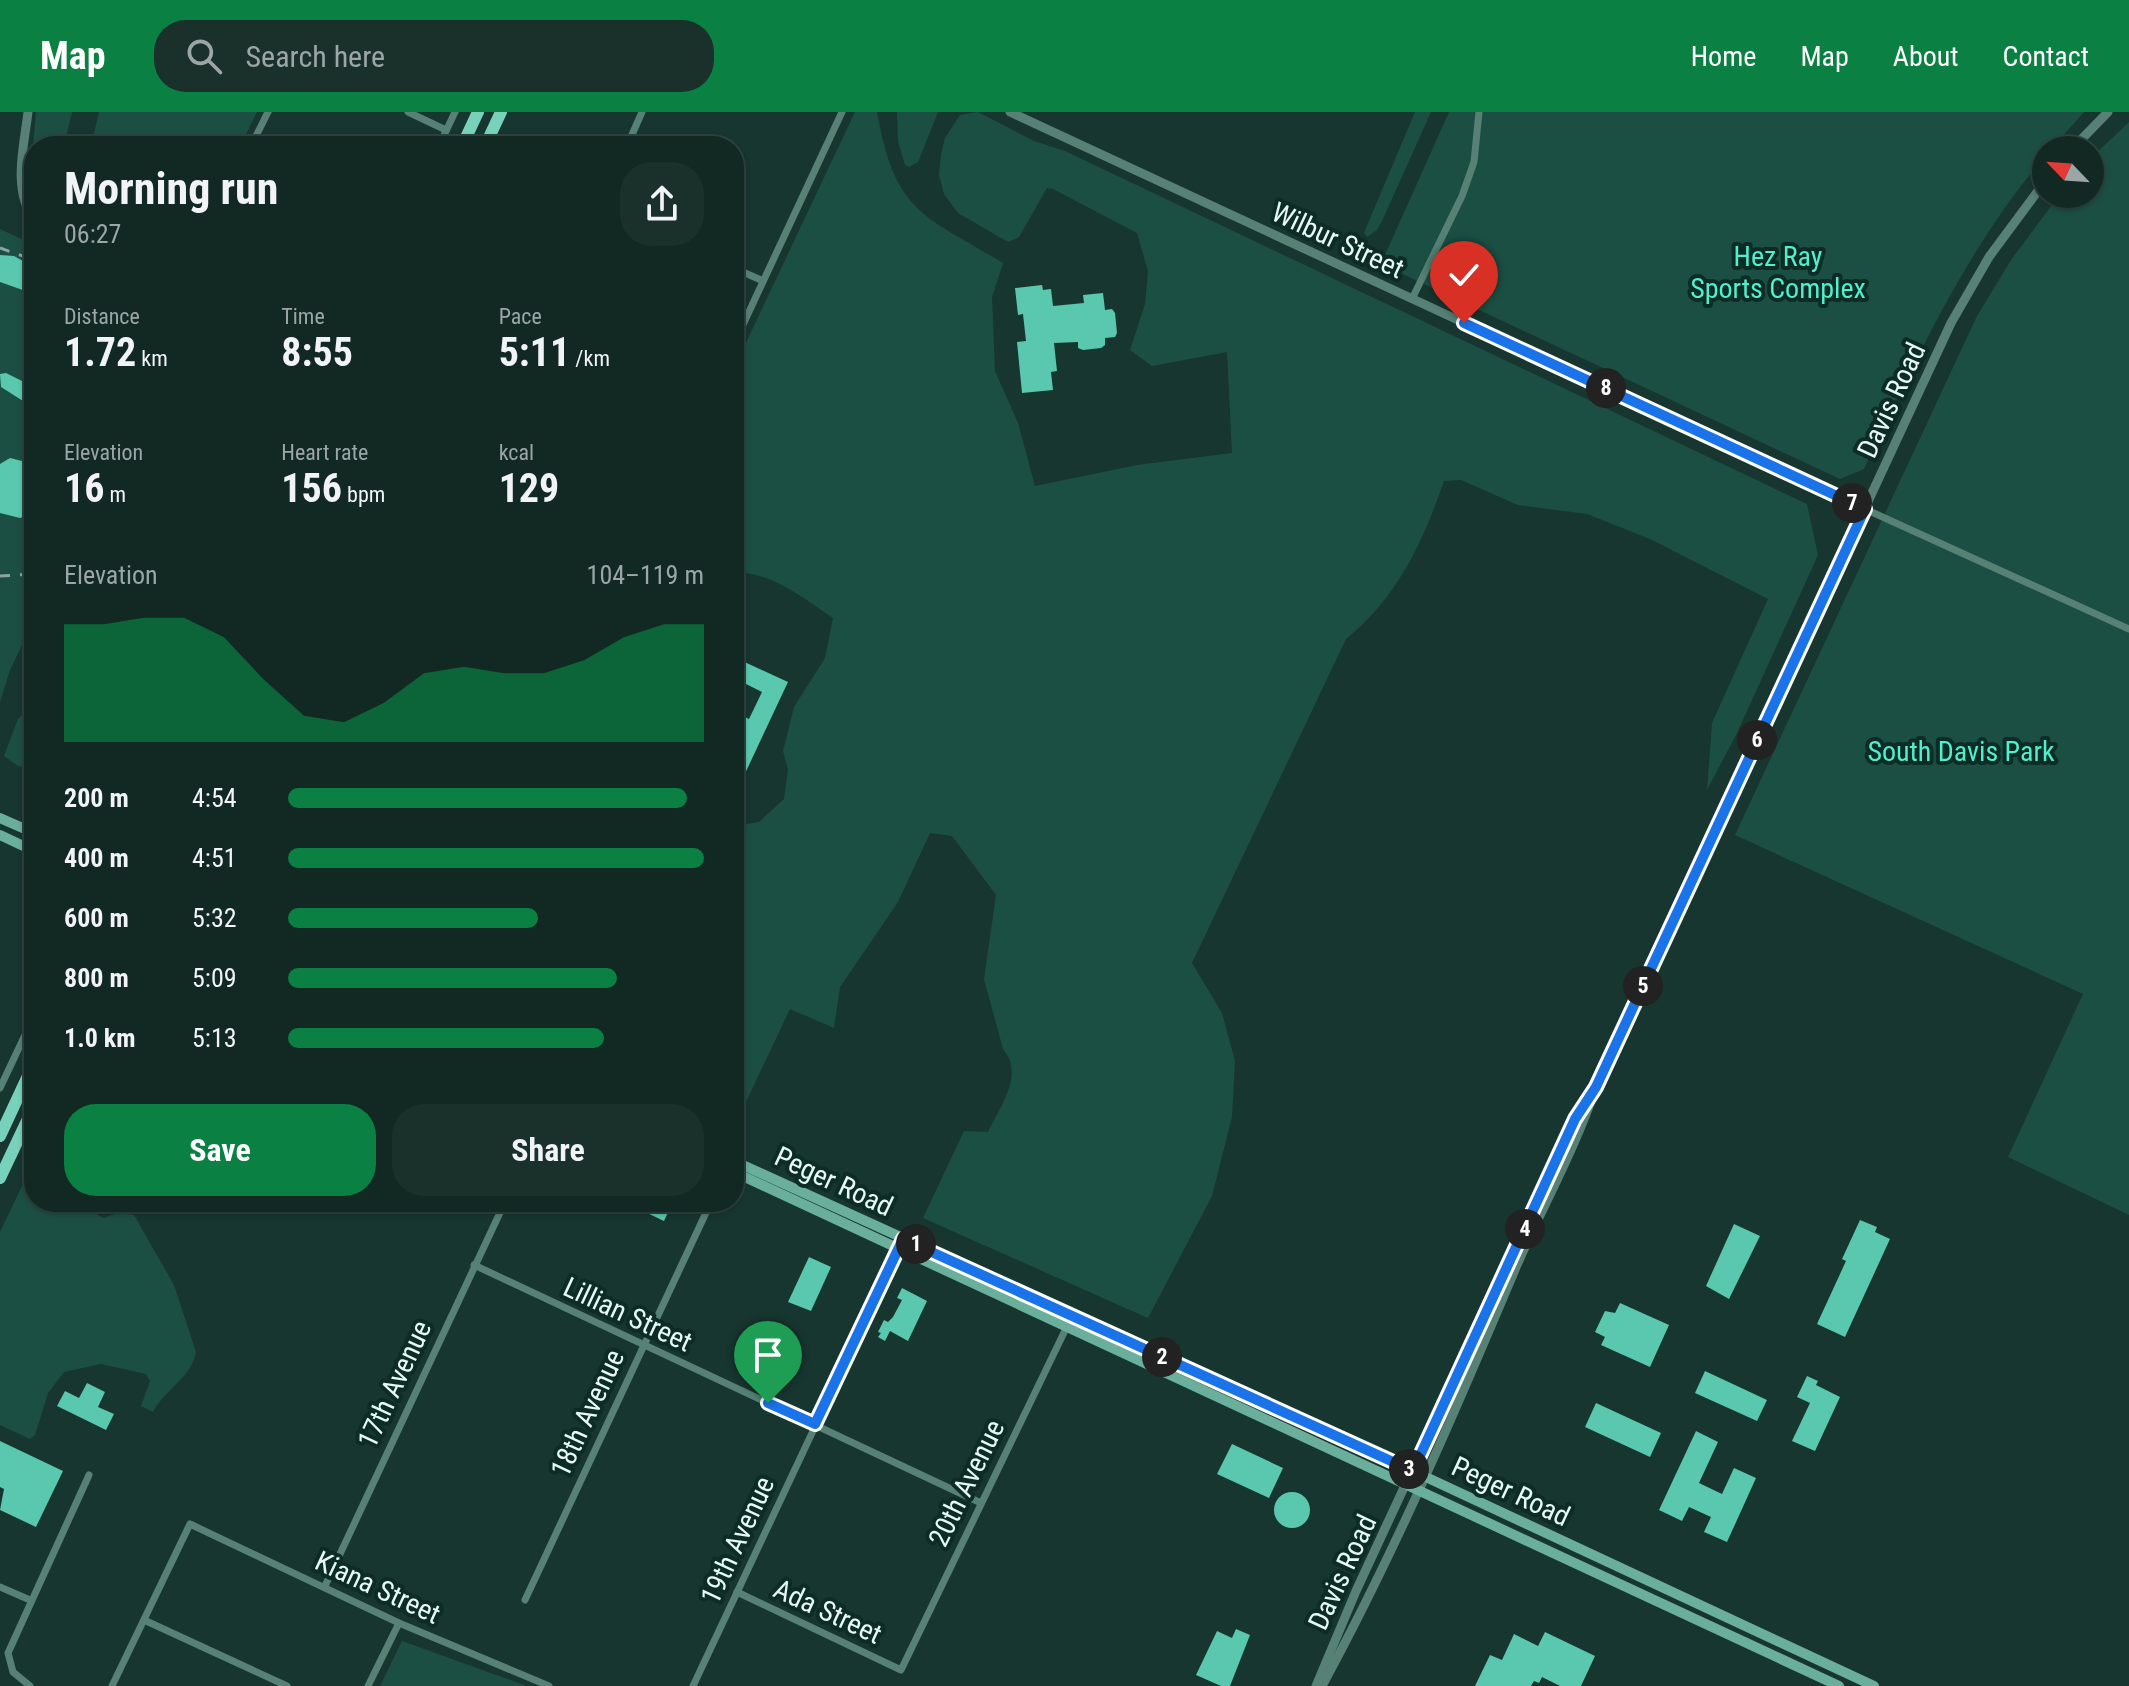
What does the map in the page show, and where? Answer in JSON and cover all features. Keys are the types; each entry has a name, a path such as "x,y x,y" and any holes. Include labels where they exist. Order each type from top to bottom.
{"main road":[{"path":"467,136 478,112"},
{"path":"490,136 501,112"},
{"path":"0,818 24,829"},
{"path":"0,835 24,846"},
{"path":"0,1136 24,1084"},
{"path":"0,1178 24,1127"},
{"name":"Peger Road","path":"744,1166 901,1244"},
{"name":"Peger Road","path":"744,1176 1413,1471 1874,1686"},
{"name":"Peger Road","path":"1070,1321 1406,1485 1839,1686"}],"street":[{"path":"26,136 28,112"},
{"path":"256,136 268,112"},
{"path":"408,112 446,130"},
{"path":"443,136 455,112"},
{"path":"631,136 642,112"},
{"path":"744,322 842,112"},
{"name":"Wilbur Street","path":"1010,112 1865,509"},
{"path":"1412,299 1462,196 1474,162 1479,112"},
{"path":"2085,136 2108,112"},
{"path":"24,154 24,189"},
{"name":"Davis Road","path":"1322,1686 1419,1490 1596,1087 1963,300 1989,257 2032,199"},
{"path":"744,272 763,281"},
{"path":"1865,509 2129,629"},
{"path":"0,1088 24,1037"},
{"name":"Davis Road","path":"1316,1686 1575,1119 1596,1087"},
{"name":"17th Avenue","path":"325,1586 500,1212"},
{"name":"18th Avenue","path":"525,1600 706,1212"},
{"name":"19th Avenue","path":"693,1686 901,1244"},
{"name":"Lillian Street","path":"474,1265 981,1503"},
{"name":"20th Avenue","path":"901,1670 1070,1321"},
{"path":"30,1686 17,1678 9,1667 10,1646 89,1475"},
{"name":"Kiana Street","path":"144,1620 190,1524 399,1623 549,1686"},
{"path":"0,1587 30,1600"},
{"name":"Ada Street","path":"737,1592 901,1670"},
{"path":"112,1686 144,1620 287,1686"},
{"path":"368,1686 399,1623"}],"green space":[{"path":"36,112 72,112 66,136 34,136"},
{"path":"99,112 257,112 245,136 93,136"},
{"path":"855,112 877,112 893,171 916,207 1003,263 992,297 995,371 1018,423 1035,486 1137,465 1232,453 1227,352 1152,366 1130,350 1145,304 1148,271 1137,233 1047,188 1019,237 1008,242 958,213 944,194 939,175 941,154 945,138 960,115 978,112 1807,504 1818,555 1737,733 1707,790 1712,723 1768,599 1650,539 1587,514 1518,505 1461,480 1444,481 1427,526 1406,568 1380,606 1346,639 1192,963 1222,1013 1235,1061 1232,1117 1212,1196 1148,1318 923,1218 964,1131 988,1132 1004,1101 1012,1069 1003,1049 984,979 996,895 952,836 930,833 898,902 840,987 834,1028 790,1009 744,1106 744,824 759,822 784,799 788,769 783,751 794,707 825,658 833,618 773,581 744,573 744,347"},
{"path":"897,112 938,112 918,162 909,167 905,165 898,141"},
{"path":"1415,112 1431,112 1382,221 1377,230 1367,237 1364,233"},
{"name":"Hez Ray Sports Complex","path":"1449,112 2084,112 2063,136 2032,136 2032,172 1991,228 1944,306 1864,469 1840,479 1381,264"},
{"name":"South Davis Park","path":"2129,122 2129,1215 2008,1157 2083,994 1735,835 1977,316 2011,260 2050,208 2104,208 2104,146"},
{"path":"0,229 24,240 24,641 0,702"},
{"path":"24,714 24,767 4,756 18,719"},
{"path":"24,1182 24,1212 96,1212 104,1218 120,1212 134,1215 174,1285 196,1352 184,1376 153,1412 141,1406 150,1381 146,1374 101,1364 64,1372 48,1393 35,1435 30,1439 0,1425 0,1232"},
{"path":"402,1641 527,1686 380,1686"}],"building":[{"path":"0,255 14,256 24,262 24,290 0,282"},
{"path":"1042,285 1043,290 1051,289 1053,306 1084,303 1083,295 1103,293 1105,310 1112,309 1115,313 1117,333 1115,337 1105,338 1105,345 1101,348 1083,350 1078,348 1078,342 1054,343 1057,371 1051,372 1053,390 1022,393 1017,342 1026,341 1023,314 1018,315 1015,288"},
{"path":"6,373 24,382 24,402 1,387 0,374"},
{"path":"10,458 24,462 24,517 0,513 0,464"},
{"path":"744,662 788,682 744,776 744,717 749,719 762,692 744,683"},
{"path":"645,1212 668,1212 664,1221"},
{"path":"1860,1220 1877,1227 1875,1232 1890,1239 1845,1337 1817,1324 1846,1261 1842,1259"},
{"path":"1734,1224 1760,1236 1729,1299 1706,1286"},
{"path":"809,1257 831,1267 811,1311 788,1302"},
{"path":"902,1288 927,1301 908,1341 890,1331 885,1341 878,1337 881,1333 878,1332 884,1320 888,1322 893,1317 902,1300 897,1298"},
{"path":"1620,1303 1669,1325 1650,1367 1601,1345 1605,1337 1595,1332 1605,1311 1615,1313"},
{"path":"1705,1371 1767,1400 1757,1421 1695,1393"},
{"path":"1807,1376 1818,1381 1816,1385 1840,1397 1815,1451 1792,1441 1810,1403 1797,1397"},
{"path":"87,1383 105,1392 98,1407 114,1414 106,1430 57,1406 65,1391 79,1398"},
{"path":"1596,1403 1661,1433 1650,1457 1585,1427"},
{"path":"1696,1431 1718,1442 1699,1483 1722,1494 1734,1468 1756,1478 1727,1542 1704,1532 1711,1517 1689,1507 1682,1521 1659,1510"},
{"path":"0,1441 63,1471 36,1527 0,1510 4,1489 0,1487"},
{"path":"1232,1444 1283,1468 1269,1498 1217,1474"},
{"path":"1292,1492 1305,1497 1310,1510 1305,1523 1292,1528 1279,1523 1274,1510 1279,1497"},
{"path":"1236,1629 1250,1635 1230,1686 1221,1686 1196,1675 1217,1631 1232,1638"},
{"path":"1545,1632 1595,1656 1581,1686 1560,1686 1542,1677 1539,1683 1534,1681 1531,1686 1475,1686 1490,1655 1502,1660 1514,1634 1538,1646"}],"railway":[{"path":"0,248 24,256"},
{"path":"0,576 24,575"}],"route":[{"path":"768,1403 815,1424 903,1239 1413,1471 1575,1119 1596,1087 1865,509 1464,323"}]}
